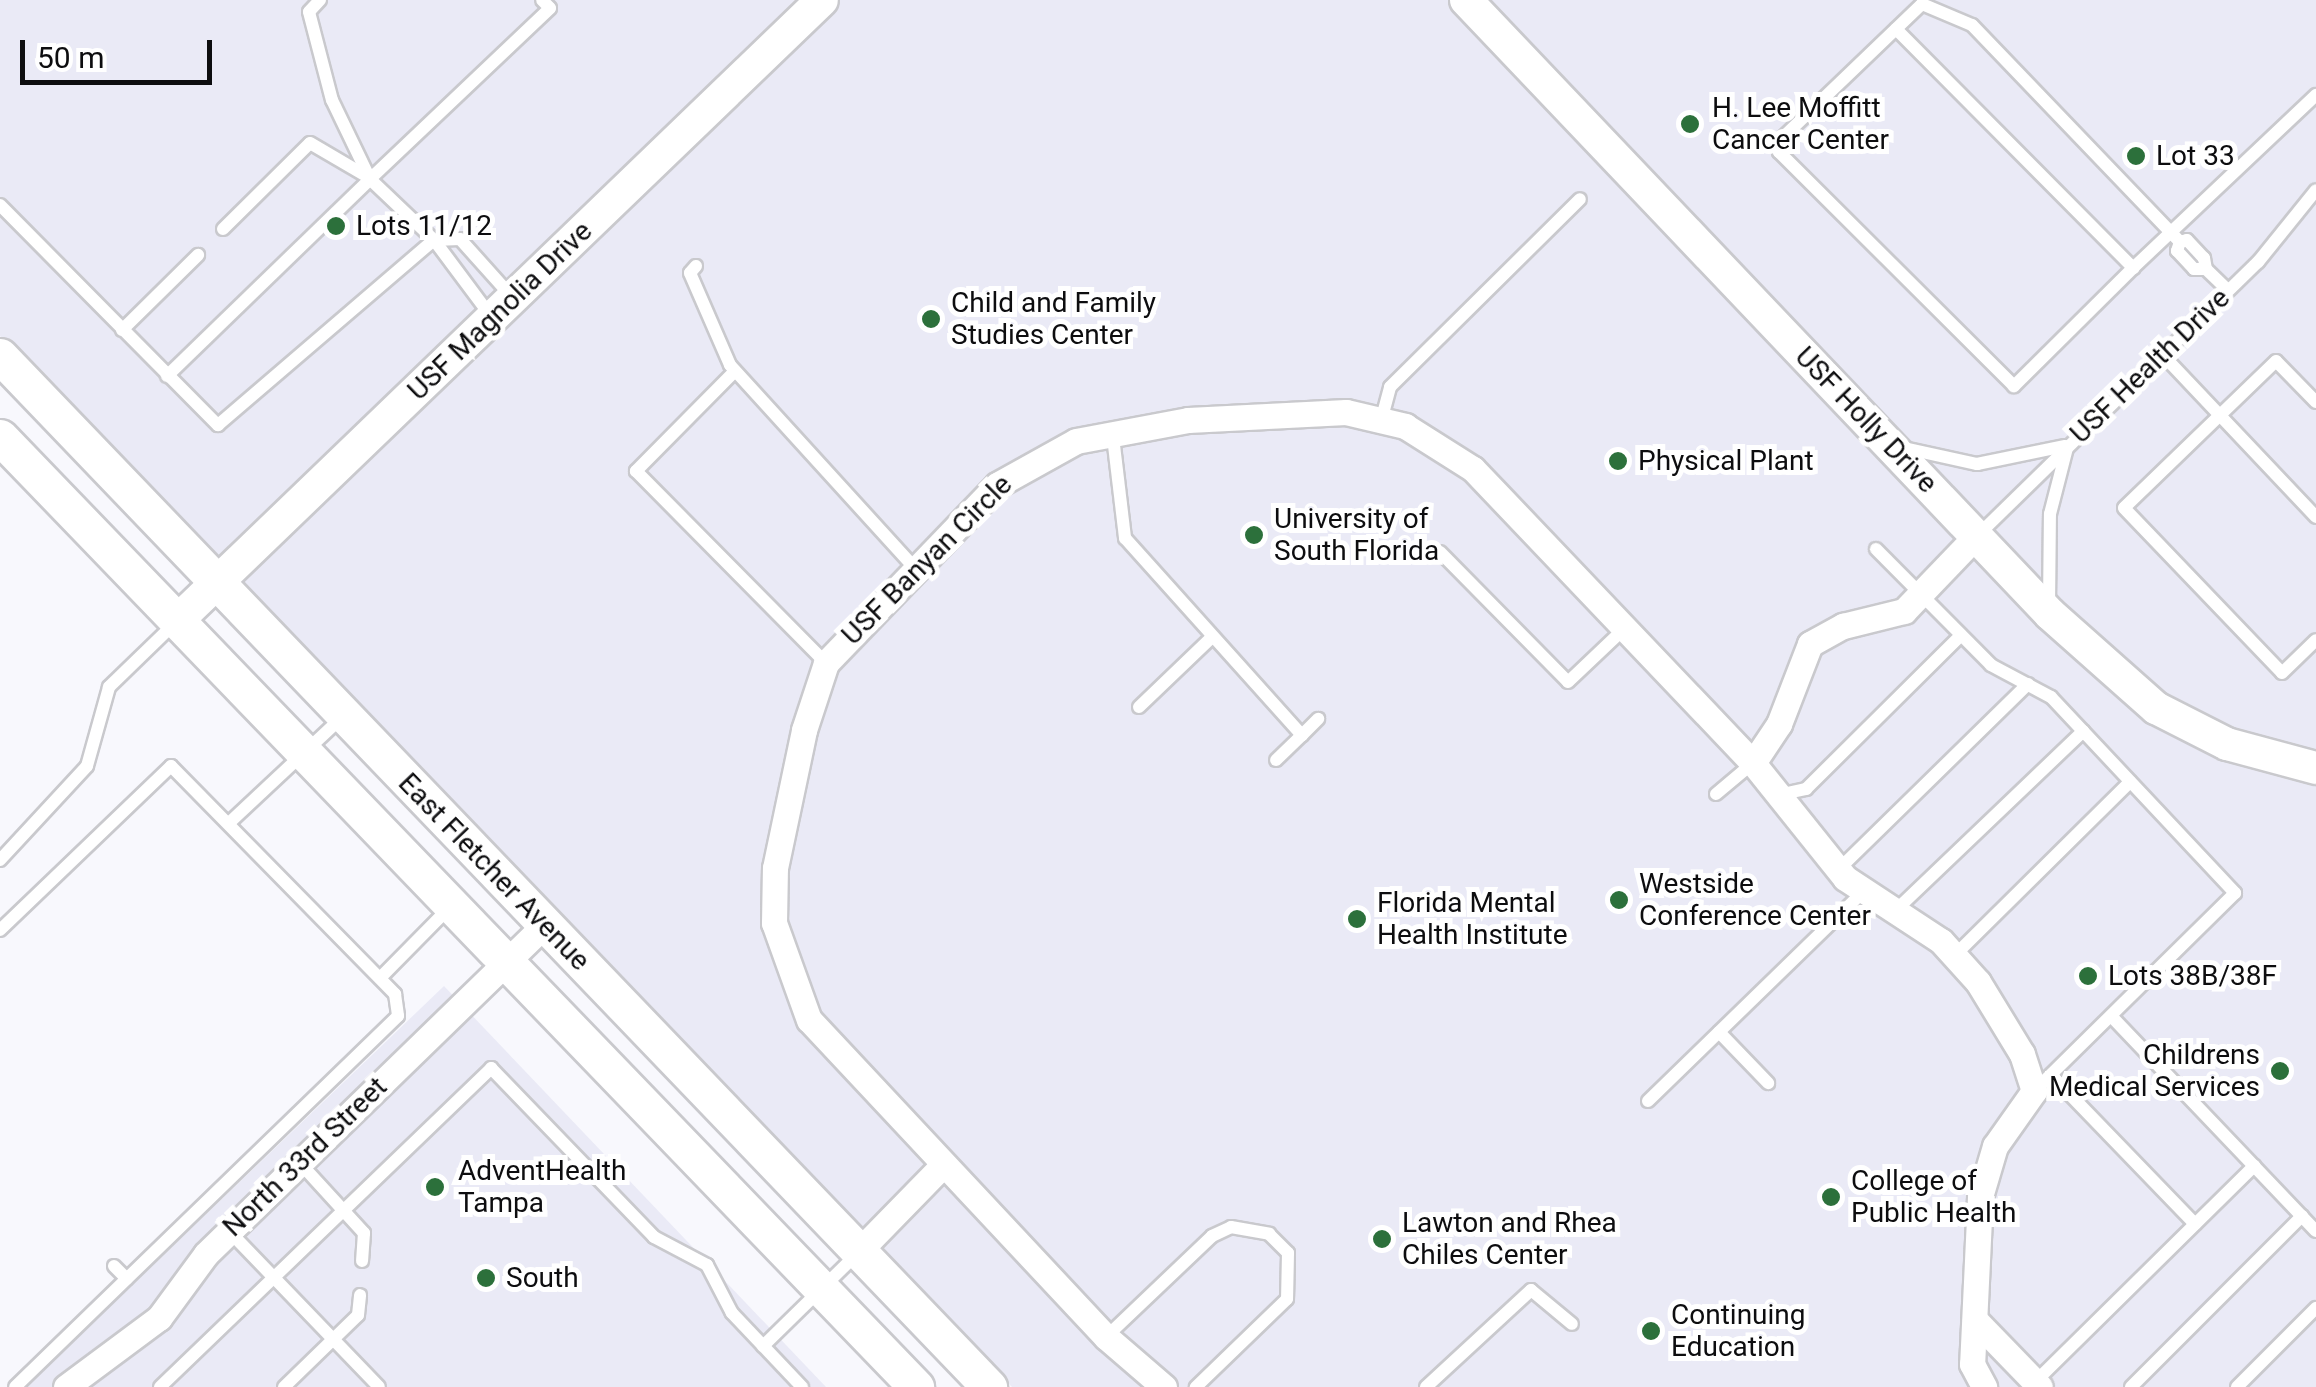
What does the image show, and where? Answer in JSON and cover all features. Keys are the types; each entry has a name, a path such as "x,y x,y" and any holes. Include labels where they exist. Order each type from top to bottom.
{"main road":[{"name":"East Fletcher Avenue","path":"0,356 990,1387"},
{"name":"East Fletcher Avenue","path":"0,437 916,1387"}],"street":[{"name":"USF Magnolia Drive","path":"177,621 822,0"},
{"name":"USF Holly Drive","path":"1466,0 2050,614 2156,708 2227,744 2316,768"},
{"name":"USF Banyan Circle","path":"1164,1387 1106,1337 809,1020 774,923 778,850 826,663 997,485 1029,462 1076,441 1254,414 1346,412 1405,426 1473,468 1753,763 1838,870 1956,954 2044,1084"},
{"path":"1753,763 1779,724 1810,644 1843,626 1904,611 1976,536"},
{"name":"North 33rd Street","path":"66,1387 159,1318 229,1231 544,924"},
{"path":"1984,1387 1972,1364 1980,1197 1996,1146 2044,1084"},
{"path":"860,1252 943,1165"},
{"path":"1976,1320 2038,1384"}],"lane":[{"path":"320,0 309,12 332,100 370,178"},
{"path":"166,376 550,8 542,0"},
{"path":"2228,290 2206,269 2194,269 2177,251 2175,237 1972,25 1924,2 1778,142 1780,152 2014,386 2133,268 2175,237 2316,94"},
{"path":"1896,29 2133,268"},
{"path":"223,229 310,144 370,178 502,308"},
{"name":"USF Health Drive","path":"1976,536 2160,352 2228,290 2316,190"},
{"path":"1381,420 1390,387 1580,199"},
{"path":"0,205 218,426 434,240 460,239 502,308"},
{"path":"122,330 198,255"},
{"path":"696,266 690,273 736,371 916,568"},
{"path":"2160,352 2316,516"},
{"path":"2316,402 2276,361 2124,508 2282,673 2316,640"},
{"path":"736,371 636,471 826,663"},
{"path":"1113,436 1126,538 1302,735"},
{"path":"1888,444 1977,464 2068,445 2050,514 2050,614"},
{"path":"1876,549 1991,665 2051,697 2236,893 2044,1084 2195,1224"},
{"path":"1440,552 1568,682 1625,628"},
{"path":"0,860 87,766 109,687 177,621"},
{"path":"1776,796 1806,789 1960,634"},
{"path":"1139,707 1212,637"},
{"path":"1838,870 2028,684"},
{"path":"230,822 344,716"},
{"path":"1276,760 1318,719"},
{"path":"1896,910 2083,731"},
{"path":"1716,794 1753,763"},
{"path":"0,930 171,766 395,994 398,1016 15,1387"},
{"path":"1956,954 2130,782"},
{"path":"1648,1101 1866,889"},
{"path":"380,978 452,906"},
{"path":"2113,1018 2316,1231"},
{"path":"1719,1032 1768,1083"},
{"path":"160,1387 490,1068 654,1237 707,1265 732,1313 802,1387"},
{"path":"300,1162 364,1233 362,1261"},
{"path":"2038,1384 2254,1166"},
{"path":"2130,1387 2302,1216"},
{"path":"1106,1337 1212,1236 1230,1227 1270,1234 1288,1253 1287,1299 1196,1387"},
{"path":"229,1231 379,1387"},
{"path":"763,1346 860,1252"},
{"path":"114,1266 127,1279"},
{"path":"1426,1387 1531,1290 1572,1324"},
{"path":"284,1387 358,1316 360,1295"},
{"path":"2237,1387 2316,1308"}],"shaded area":[{"name":"University of South Florida","path":"0,0 2316,0 2316,1387 1012,1387 0,336"},
{"name":"AdventHealth Tampa","path":"444,986 826,1387 26,1387"}],"place":[{"name":"H. Lee Moffitt Cancer Center","path":"1690,124"},
{"name":"Lot 33","path":"2136,156"},
{"name":"Lots 11/12","path":"336,226"},
{"name":"Child and Family Studies Center","path":"931,319"},
{"name":"Physical Plant","path":"1618,461"},
{"name":"University of South Florida","path":"1254,535"},
{"name":"Westside Conference Center","path":"1619,900"},
{"name":"Florida Mental Health Institute","path":"1357,919"},
{"name":"Lots 38B/38F","path":"2088,976"},
{"name":"Childrens Medical Services","path":"2280,1071"},
{"name":"AdventHealth Tampa","path":"435,1187"},
{"name":"College of Public Health","path":"1831,1197"},
{"name":"Lawton and Rhea Chiles Center","path":"1382,1239"},
{"name":"South","path":"486,1278"},
{"name":"Continuing Education","path":"1651,1331"}]}
